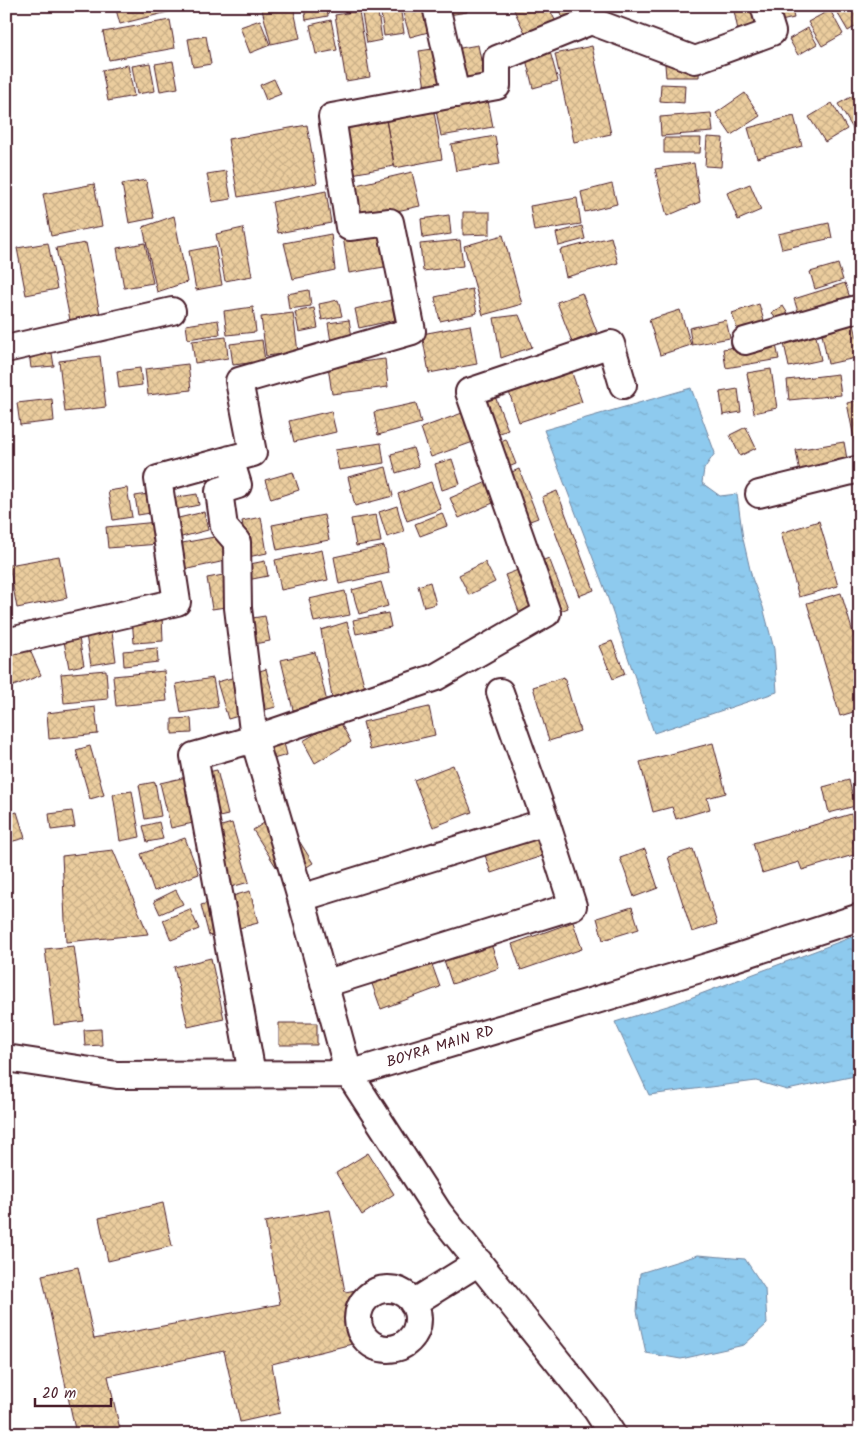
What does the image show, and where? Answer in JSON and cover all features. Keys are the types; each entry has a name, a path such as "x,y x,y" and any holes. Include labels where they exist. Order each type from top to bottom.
{"street":[{"path":"436,6 456,94"},
{"path":"6,642 177,602 158,479 253,453 239,381 412,331 390,222 349,227 332,118 496,86 498,59 591,21 695,60 772,32 764,6"},
{"path":"745,341 860,308"},
{"path":"6,349 172,310"},
{"path":"252,1074 194,756 254,739 436,677 547,613 469,392 610,344 623,385"},
{"path":"230,459 238,485 219,491 224,527 237,542 238,608 254,739 301,898 349,1074 439,1213 596,1409 612,1434"},
{"path":"759,494 860,469"},
{"path":"324,984 573,906 546,822 500,692"},
{"path":"301,898 546,822"},
{"name":"BOYRA MAIN RD","path":"6,1058 117,1075 349,1074 710,966 860,917"},
{"path":"413,1303 478,1262"}],"water":[{"path":"691,388 715,453 704,469 702,483 720,496 737,494 743,539 752,578 763,607 774,649 777,692 654,733 604,587 544,430"},
{"path":"860,934 860,1075 787,1090 756,1081 649,1095 615,1022 674,1004"},
{"path":"698,1255 745,1259 765,1289 767,1324 744,1345 681,1359 646,1353 637,1311 640,1273"}],"building":[{"path":"115,6 180,6 180,9 120,24"},
{"path":"261,6 293,6 300,38 271,44"},
{"path":"304,6 327,6 328,16 306,20"},
{"path":"377,6 382,40 367,43 361,8"},
{"path":"380,6 400,6 404,33 384,36"},
{"path":"401,6 436,6 443,28 410,37"},
{"path":"441,6 466,6 467,12 442,16"},
{"path":"522,6 548,6 557,24 528,39 514,10"},
{"path":"557,6 595,6 565,22"},
{"path":"768,6 791,6 794,18 772,23"},
{"path":"860,6 860,24 848,31 834,7"},
{"path":"751,7 756,32 739,35 734,11"},
{"path":"830,10 843,34 822,46 808,22"},
{"path":"359,11 370,77 346,81 335,15"},
{"path":"170,20 175,48 109,60 103,32"},
{"path":"260,20 270,45 250,53 240,27"},
{"path":"331,20 337,50 316,54 310,25"},
{"path":"808,28 817,44 798,55 789,39"},
{"path":"206,36 211,64 193,67 188,39"},
{"path":"663,39 700,47 699,77 666,77"},
{"path":"478,45 485,81 455,86 449,50"},
{"path":"592,46 611,134 574,142 555,54"},
{"path":"446,47 453,89 426,94 419,51"},
{"path":"549,48 558,81 533,88 525,55"},
{"path":"173,61 178,88 160,91 155,64"},
{"path":"150,63 155,91 137,94 132,66"},
{"path":"128,65 134,96 108,101 102,70"},
{"path":"274,79 281,94 266,100 260,85"},
{"path":"661,84 685,85 684,103 660,101"},
{"path":"860,92 860,140 838,104"},
{"path":"745,93 760,116 731,135 716,113"},
{"path":"488,101 493,127 441,136 436,110"},
{"path":"832,103 847,129 825,142 809,117"},
{"path":"433,106 442,159 395,168 385,115"},
{"path":"385,113 394,166 347,175 337,122"},
{"path":"711,113 713,132 661,136 660,117"},
{"path":"794,116 802,146 757,158 748,128"},
{"path":"307,125 317,183 238,197 228,139"},
{"path":"495,136 500,164 456,171 451,144"},
{"path":"707,137 723,138 721,167 705,166"},
{"path":"664,138 701,138 700,153 664,153"},
{"path":"694,163 700,202 667,216 655,169"},
{"path":"226,171 231,199 212,202 207,174"},
{"path":"412,172 420,206 359,219 352,186"},
{"path":"146,180 154,218 129,223 122,184"},
{"path":"94,184 102,226 51,236 43,194"},
{"path":"612,184 617,204 585,212 581,192"},
{"path":"750,184 761,210 738,220 727,193"},
{"path":"326,191 331,223 278,233 272,202"},
{"path":"577,198 581,224 534,231 530,206"},
{"path":"463,212 490,212 490,234 463,235"},
{"path":"449,215 451,234 423,238 421,219"},
{"path":"174,216 187,282 157,292 143,227"},
{"path":"829,223 832,238 782,249 778,234"},
{"path":"582,226 585,239 559,246 556,233"},
{"path":"243,228 252,276 225,281 216,234"},
{"path":"385,230 390,266 349,273 343,237"},
{"path":"331,234 335,270 293,279 284,243"},
{"path":"503,235 522,304 483,315 464,246"},
{"path":"611,237 618,263 566,277 560,250"},
{"path":"460,240 463,266 423,271 420,244"},
{"path":"48,243 57,289 26,295 17,248"},
{"path":"86,243 100,314 70,320 56,248"},
{"path":"145,243 153,283 124,288 117,248"},
{"path":"215,246 222,285 196,290 189,251"},
{"path":"838,264 843,280 815,289 810,272"},
{"path":"845,283 851,301 800,318 794,299"},
{"path":"472,289 477,313 440,321 435,297"},
{"path":"309,290 311,306 289,309 287,294"},
{"path":"582,293 597,332 572,342 557,302"},
{"path":"338,300 342,316 322,320 319,304"},
{"path":"391,300 395,320 359,328 355,309"},
{"path":"759,304 765,324 738,332 732,313"},
{"path":"783,306 790,317 779,324 772,313"},
{"path":"253,307 256,332 227,335 224,311"},
{"path":"314,308 318,328 299,332 295,312"},
{"path":"680,310 691,345 660,355 649,320"},
{"path":"851,312 860,357 828,364 819,319"},
{"path":"293,313 298,352 266,356 261,317"},
{"path":"519,315 532,347 501,358 494,318"},
{"path":"218,320 220,334 188,339 186,325"},
{"path":"349,320 352,337 331,342 328,323"},
{"path":"726,320 730,338 692,345 689,328"},
{"path":"813,322 821,360 789,367 781,329"},
{"path":"470,325 477,364 429,373 422,334"},
{"path":"226,337 228,358 195,363 192,341"},
{"path":"262,340 265,361 233,365 230,344"},
{"path":"775,340 779,359 726,368 723,349"},
{"path":"50,341 54,366 31,368 28,344"},
{"path":"100,356 106,407 65,412 59,361"},
{"path":"385,359 388,387 332,394 328,366"},
{"path":"188,364 191,390 148,395 145,369"},
{"path":"140,368 142,385 119,388 117,371"},
{"path":"771,369 777,408 754,413 747,373"},
{"path":"571,370 582,402 519,422 508,389"},
{"path":"838,374 841,395 789,400 787,380"},
{"path":"491,386 508,430 485,439 468,395"},
{"path":"738,389 741,412 723,415 720,392"},
{"path":"52,399 54,421 20,425 17,403"},
{"path":"860,400 860,442 855,443 847,403"},
{"path":"416,403 421,423 378,435 374,412"},
{"path":"331,411 336,432 294,442 289,421"},
{"path":"465,412 476,441 431,457 421,428"},
{"path":"746,427 756,448 740,456 730,435"},
{"path":"506,439 516,464 501,470 491,445"},
{"path":"844,442 848,465 800,473 796,450"},
{"path":"381,443 384,463 339,470 335,450"},
{"path":"413,448 419,466 396,473 391,454"},
{"path":"452,459 460,484 442,490 435,464"},
{"path":"386,467 393,496 355,506 348,477"},
{"path":"519,469 538,518 519,525 500,477"},
{"path":"293,472 299,490 271,499 265,480"},
{"path":"494,479 502,499 459,518 450,498"},
{"path":"431,482 441,509 407,521 398,494"},
{"path":"127,488 132,517 113,520 108,491"},
{"path":"557,491 594,590 579,596 542,497"},
{"path":"154,493 157,512 138,515 135,496"},
{"path":"197,494 199,505 174,510 172,498"},
{"path":"397,506 404,532 387,537 379,512"},
{"path":"204,512 208,530 178,538 174,519"},
{"path":"442,513 447,526 420,536 415,524"},
{"path":"324,515 329,540 277,550 272,525"},
{"path":"376,515 381,542 356,546 351,519"},
{"path":"261,517 267,553 248,557 242,521"},
{"path":"819,521 838,586 799,597 781,533"},
{"path":"157,522 159,544 108,548 106,527"},
{"path":"230,534 235,559 183,570 177,544"},
{"path":"384,546 389,573 339,584 334,557"},
{"path":"322,550 328,580 281,590 275,560"},
{"path":"59,556 67,598 17,608 9,565"},
{"path":"549,558 568,608 524,625 505,575"},
{"path":"265,561 268,576 242,581 240,566"},
{"path":"485,562 495,582 469,595 459,575"},
{"path":"234,573 239,605 212,609 207,578"},
{"path":"381,582 388,606 359,614 352,590"},
{"path":"430,582 436,604 424,607 418,586"},
{"path":"345,591 350,615 314,622 309,599"},
{"path":"841,593 860,656 860,710 840,716 807,603"},
{"path":"388,613 391,627 356,634 353,620"},
{"path":"162,616 163,641 134,643 132,618"},
{"path":"265,616 270,641 233,648 228,622"},
{"path":"347,622 365,688 332,698 321,630"},
{"path":"111,625 116,661 91,665 85,629"},
{"path":"78,633 84,665 69,668 63,636"},
{"path":"612,641 625,674 613,679 599,646"},
{"path":"29,648 41,675 6,689 6,657"},
{"path":"157,648 158,662 124,666 123,651"},
{"path":"315,652 327,702 293,710 281,660"},
{"path":"266,669 276,707 260,711 250,674"},
{"path":"106,670 108,699 64,703 61,674"},
{"path":"164,671 167,701 116,706 113,676"},
{"path":"239,676 249,713 228,719 217,682"},
{"path":"564,677 580,731 549,741 533,687"},
{"path":"213,678 218,707 181,713 176,684"},
{"path":"95,707 98,734 49,739 47,713"},
{"path":"429,707 435,735 370,750 363,722"},
{"path":"191,718 192,733 172,734 172,719"},
{"path":"339,720 351,742 315,763 303,741"},
{"path":"280,727 287,755 256,764"},
{"path":"713,743 726,793 707,798 710,809 676,819 672,807 653,812 640,762"},
{"path":"90,746 104,795 90,799 76,750"},
{"path":"453,765 472,812 433,827 414,780"},
{"path":"217,770 228,815 171,828 160,783"},
{"path":"849,780 855,806 829,813 823,787"},
{"path":"155,782 161,816 145,819 139,785"},
{"path":"132,791 140,837 120,841 113,794"},
{"path":"72,811 75,827 51,830 49,814"},
{"path":"17,812 25,838 6,843 6,815"},
{"path":"281,812 313,863 285,881 253,830"},
{"path":"851,814 859,840 853,841 857,854 802,870 799,862 762,873 753,843"},
{"path":"159,822 163,839 147,842 143,826"},
{"path":"232,823 249,882 217,891 200,832"},
{"path":"540,829 548,854 491,873 483,849"},
{"path":"185,838 199,874 154,891 141,854"},
{"path":"645,849 658,888 634,897 620,858"},
{"path":"693,849 717,924 692,932 668,857"},
{"path":"113,850 148,934 66,942 62,856"},
{"path":"176,890 183,904 160,914 154,901"},
{"path":"250,891 258,923 209,936 201,905"},
{"path":"632,907 639,929 603,940 597,918"},
{"path":"190,909 199,929 171,940 163,920"},
{"path":"573,922 582,949 521,970 512,944"},
{"path":"490,941 499,968 452,984 443,957"},
{"path":"74,946 84,1021 54,1025 45,949"},
{"path":"211,958 224,1019 188,1027 174,967"},
{"path":"431,962 440,987 381,1009 372,984"},
{"path":"279,1023 317,1023 317,1045 279,1045"},
{"path":"101,1029 102,1045 85,1046 84,1030"},
{"path":"368,1153 394,1194 362,1215 336,1173"},
{"path":"163,1203 172,1246 108,1261 99,1218"},
{"path":"330,1210 345,1292 361,1289 372,1339 272,1364 280,1413 240,1422 224,1351 108,1376 121,1434 76,1434 42,1275 78,1267 94,1339 280,1304 265,1222"}]}
